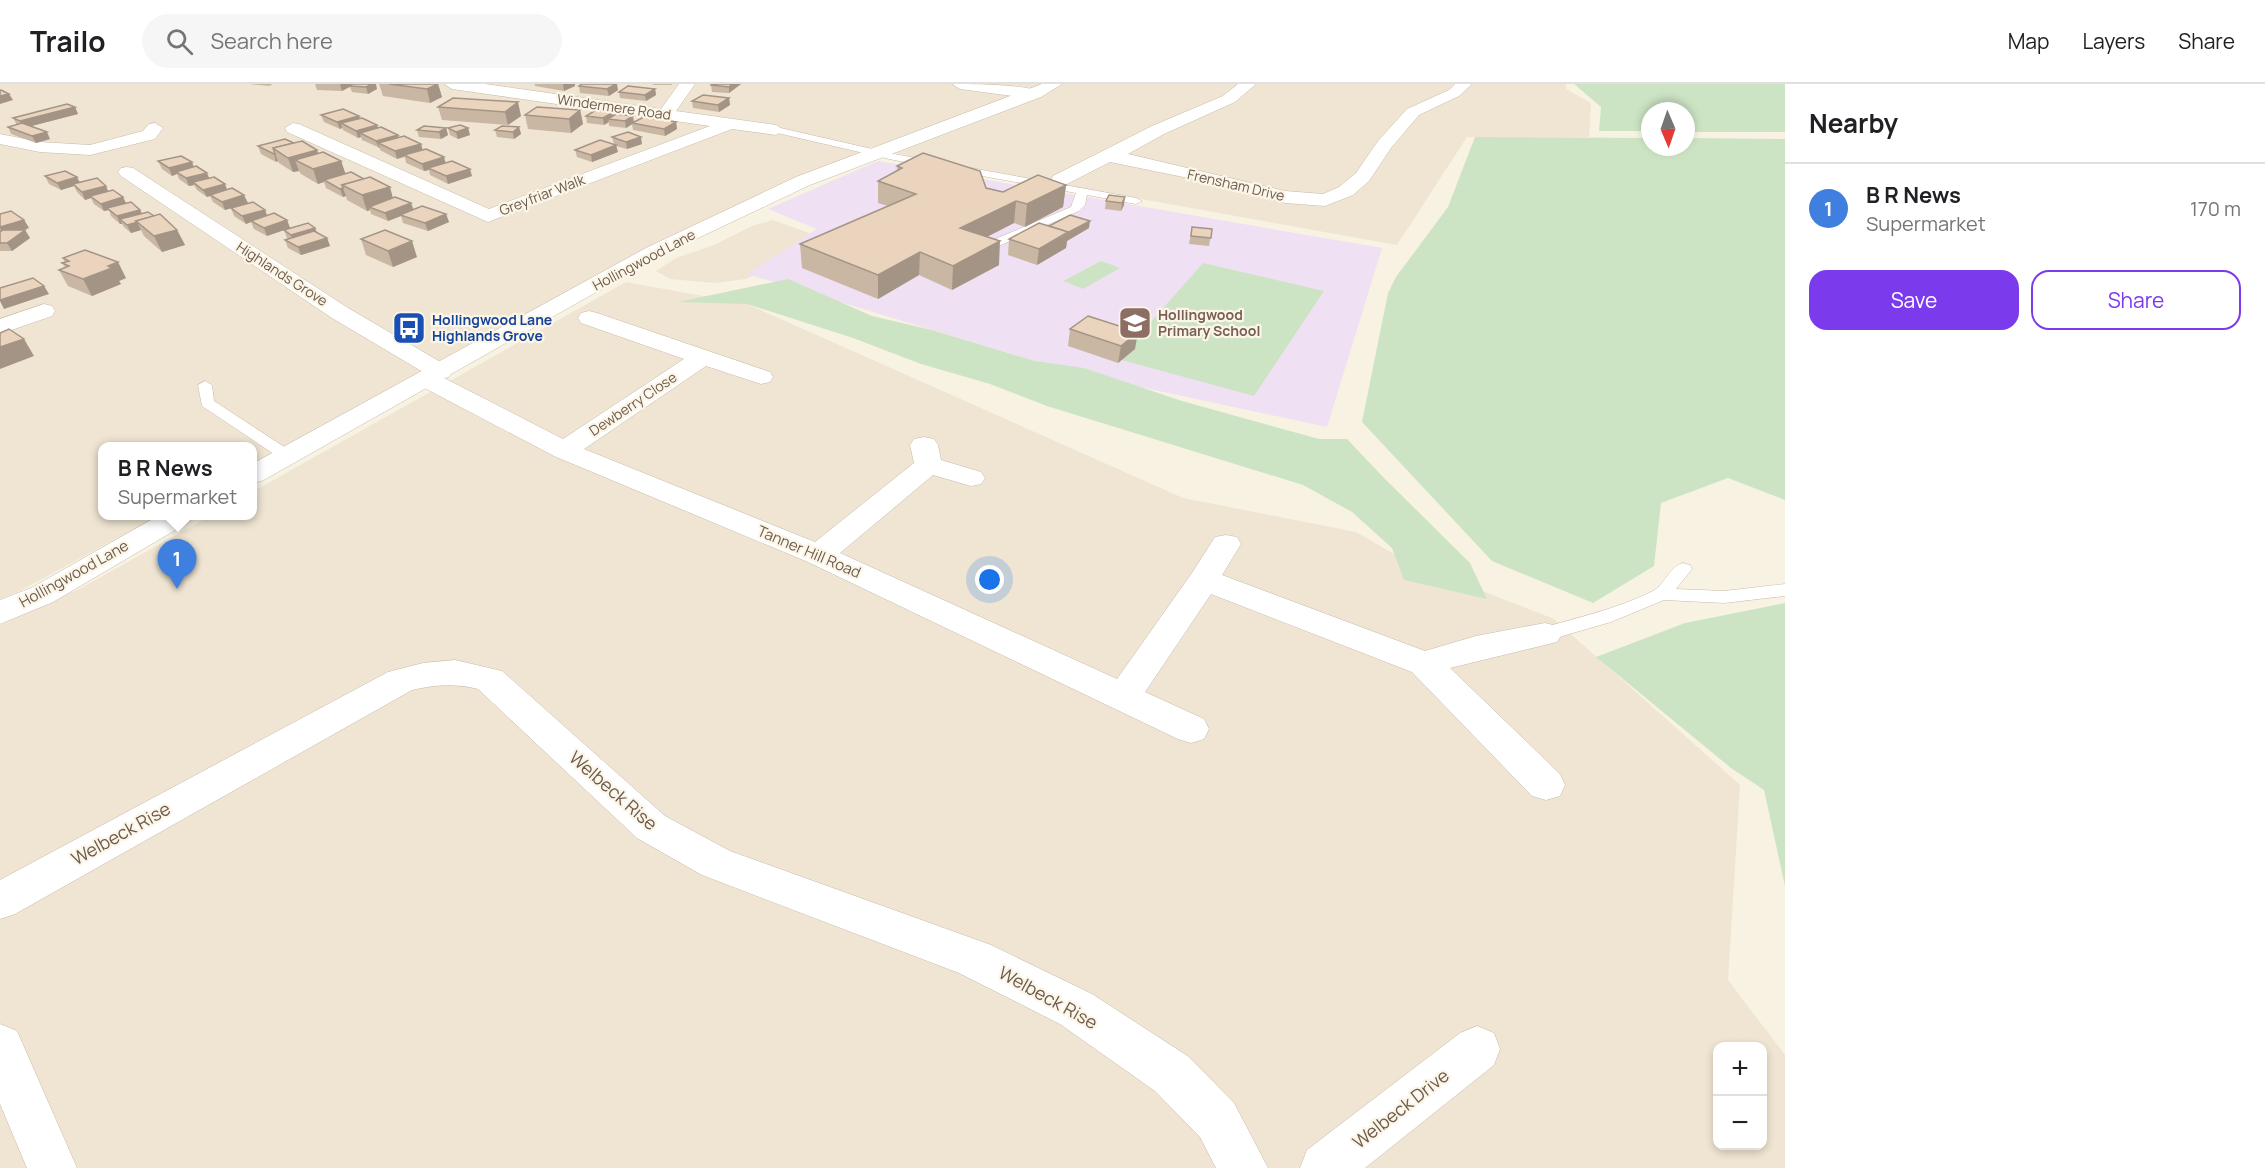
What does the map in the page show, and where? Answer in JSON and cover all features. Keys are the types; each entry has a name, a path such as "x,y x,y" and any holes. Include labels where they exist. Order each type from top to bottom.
{"street":[{"name":"Windermere Road","path":"452,84 505,88 776,130"},
{"path":"666,114 687,84"},
{"path":"960,84 1035,94"},
{"name":"Hollingwood Lane","path":"257,472 652,252 803,182 1035,94 1054,84"},
{"path":"1060,180 1158,130 1229,99 1248,84"},
{"name":"Frensham Drive","path":"1108,157 1129,159 1154,167 1209,177 1285,197 1325,200 1346,191 1362,177 1384,145 1413,112 1454,93 1464,84"},
{"name":"Greyfriar Walk","path":"293,128 488,216 729,124"},
{"path":"0,139 40,147 90,150 149,135 155,128"},
{"name":"Highlands Grove","path":"127,172 433,375"},
{"path":"0,327 44,311"},
{"name":"Dewberry Close","path":"589,318 761,377"},
{"name":"Dewberry Close","path":"564,450 703,357"},
{"name":"Tanner Hill Road","path":"433,375 564,450 819,555 1191,729"},
{"path":"819,555 926,454 971,478"},
{"name":"Hollingwood Lane","path":"0,614 42,595 172,520"},
{"path":"1123,697 1204,580 1226,544"},
{"path":"1204,580 1424,663 1546,785"},
{"path":"1424,663 1476,648 1545,634"},
{"name":"Welbeck Rise","path":"0,901 400,681 447,671 471,674 490,680 651,827 716,863 975,959 1076,1009 1172,1074 1217,1120 1243,1168"},
{"path":"0,1047 52,1168"},
{"name":"Welbeck Drive","path":"1325,1168 1477,1049"}],"lane":[{"path":"776,130 877,154 1136,201"},
{"path":"985,248 1075,208 1079,205 1082,191"},
{"path":"205,385 207,403 286,456"},
{"path":"1662,594 1683,569"},
{"path":"1545,634 1604,616 1662,594 1717,598 1750,596 1785,590"}],"shaded area":[{"path":"0,84 1566,84 1566,89 1591,103 1589,137 1467,137 1397,245 919,159 872,147 724,211 257,461 257,442 98,442 98,520 151,520 18,592 0,599"},
{"name":"Hollingwood Primary School","path":"878,161 1382,248 1327,427 1075,373 747,274 817,229 768,209"},
{"path":"773,220 817,236 787,258 746,279 715,283 670,279 656,271 676,258 714,245 752,226"},
{"path":"626,282 747,304 1183,498 1356,532 1408,562 1554,619 1740,785 1728,980 1785,1055 1785,1168 0,1168 0,625 83,587 203,520 257,520 257,489"}],"green space":[{"path":"1574,84 1785,84 1785,132 1695,132 1695,102 1641,102 1641,131 1599,131 1601,107"},
{"path":"1475,137 1641,138 1641,156 1695,156 1695,138 1785,139 1785,500 1728,478 1661,503 1654,566 1593,603 1492,561 1362,422 1388,293 1396,277 1448,207"},
{"path":"1101,261 1120,268 1083,289 1063,281"},
{"path":"1203,263 1324,291 1254,396 1118,359"},
{"path":"788,279 872,316 932,330 1035,361 1084,368 1182,401 1319,439 1347,439 1470,563 1487,599 1404,580 1392,548 1352,512 1303,485 1047,406 990,384 921,364 853,338 747,304 678,302"},
{"path":"1785,603 1785,886 1764,790 1731,768 1596,657 1685,623"}],"building":[{"path":"372,84 366,87 350,86"},
{"path":"389,84 438,84 427,89"},
{"path":"582,84 616,84 607,89 579,86"},
{"path":"712,84 732,84 729,87"},
{"path":"628,86 655,89 645,95 619,92"},
{"path":"1,90 9,94 0,96"},
{"path":"703,95 729,98 718,105 692,101"},
{"path":"453,98 518,102 505,112 438,107"},
{"path":"67,104 75,107 20,121 13,118"},
{"path":"537,107 580,110 569,119 525,115"},
{"path":"343,109 359,116 337,122 321,115"},
{"path":"596,110 612,113 603,118 586,116"},
{"path":"616,114 633,116 625,121 608,119"},
{"path":"644,117 676,122 664,129 632,123"},
{"path":"362,118 377,125 356,131 341,123"},
{"path":"22,123 47,132 32,136 8,127"},
{"path":"460,125 468,128 456,132 448,128"},
{"path":"424,126 446,128 439,132 417,130"},
{"path":"502,126 519,127 513,132 495,130"},
{"path":"381,127 398,135 376,141 360,133"},
{"path":"628,132 641,137 626,142 612,137"},
{"path":"404,136 421,144 395,151 378,143"},
{"path":"285,139 294,143 273,148 275,154 258,146"},
{"path":"600,140 616,145 591,155 575,150"},
{"path":"302,141 317,150 288,158 273,148"},
{"path":"426,149 444,157 422,164 404,155"},
{"path":"323,152 341,161 313,169 295,160"},
{"path":"923,153 980,171 986,188 1003,192 1038,175 1066,185 1027,204 1016,201 960,228 1000,241 953,266 920,252 878,275 800,244 916,194 878,181 902,168 897,166"},
{"path":"181,156 192,162 169,168 158,161"},
{"path":"452,161 470,169 446,176 428,168"},
{"path":"196,166 207,173 186,178 176,172"},
{"path":"65,171 77,177 57,183 45,176"},
{"path":"351,172 364,179 342,185 343,188 340,189 324,180"},
{"path":"214,177 225,184 203,190 193,182"},
{"path":"370,177 390,187 362,195 342,185"},
{"path":"97,178 106,186 82,192 73,184"},
{"path":"232,188 244,195 222,202 210,195"},
{"path":"113,190 123,197 101,204 90,196"},
{"path":"1109,195 1125,197 1122,203 1106,201"},
{"path":"395,197 411,203 385,213 369,207"},
{"path":"131,202 140,210 117,216 107,208"},
{"path":"253,202 265,210 242,216 231,208"},
{"path":"422,206 446,214 425,223 400,215"},
{"path":"11,211 24,220 0,227 0,214"},
{"path":"148,212 154,216 127,225 120,219"},
{"path":"274,213 287,220 264,228 251,221"},
{"path":"160,214 177,230 154,236 136,221"},
{"path":"1070,215 1090,221 1067,233 1049,226"},
{"path":"308,223 315,228 291,235 284,230"},
{"path":"1039,223 1068,232 1039,249 1009,239"},
{"path":"1192,227 1212,229 1211,238 1191,236"},
{"path":"25,230 7,243 0,243 0,232"},
{"path":"385,230 412,241 388,251 361,239"},
{"path":"314,231 327,238 298,247 285,240"},
{"path":"85,250 118,262 108,266 112,268 83,279 59,270 69,266 62,263 69,261 63,258"},
{"path":"33,278 44,286 0,300 0,288"},
{"path":"1088,316 1138,332 1121,346 1070,329"},
{"path":"9,329 24,339 0,347 0,333"}],"place":[{"name":"Hollingwood Primary School","path":"1135,323"},
{"name":"Hollingwood Lane Highlands Grove","path":"409,328"},
{"name":"B R News","path":"177,589"}]}
